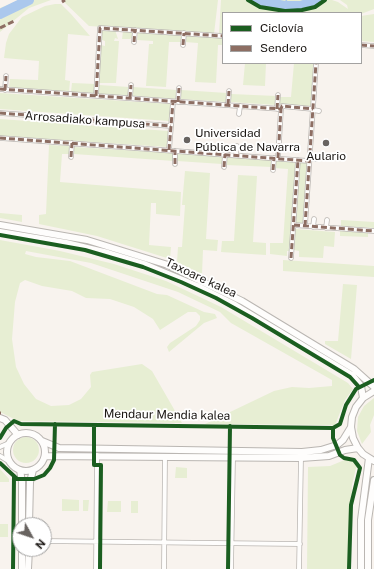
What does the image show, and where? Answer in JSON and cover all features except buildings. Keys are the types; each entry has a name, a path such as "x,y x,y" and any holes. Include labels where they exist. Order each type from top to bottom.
{"street":[{"name":"Arrosadiako kampusa","path":"96,96 100,28 222,36"},
{"path":"134,42 135,30"},
{"path":"183,44 184,33"},
{"path":"362,45 374,46"},
{"path":"305,226 316,64"},
{"path":"5,90 6,76"},
{"name":"Arrosadiako kampusa","path":"130,98 131,85"},
{"path":"169,150 171,126 179,88"},
{"name":"Arrosadiako kampusa","path":"0,89 279,109 282,106 320,111"},
{"path":"228,105 229,91"},
{"path":"273,170 276,158 279,109 278,95"},
{"path":"239,114 240,106"},
{"name":"Arrosadiako kampusa","path":"0,113 171,126"},
{"name":"Arrosadiako kampusa","path":"0,138 298,160 316,159"},
{"name":"Arrosadiako kampusa","path":"71,157 72,143"},
{"path":"236,155 237,146"},
{"path":"175,164 176,151"},
{"path":"224,167 225,154"},
{"path":"291,258 298,160"},
{"path":"314,219 314,227"},
{"path":"326,228 327,220"},
{"name":"Taxoare kalea","path":"0,225 87,240 168,265 242,301 354,369 374,387"},
{"path":"294,225 374,231"},
{"name":"Taxoare kalea","path":"0,232 66,243 108,253 156,268 197,286 235,305 352,375 361,386 363,398"},
{"path":"361,569 361,520 371,460 358,448 353,438 351,427 352,417 356,407 363,398 374,392"},
{"path":"0,418 5,420 18,435"},
{"path":"0,447 9,443 18,435 23,433 33,434 42,441 59,448 302,452 321,450 336,445 343,440 351,427"},
{"path":"29,517 30,482 33,470 42,462 45,456 42,441"},
{"path":"9,443 7,453 10,462"},
{"path":"45,456 301,458 329,456 345,450 358,448"},
{"path":"0,456 20,470 33,470"},
{"path":"96,569 97,456"},
{"path":"164,569 165,456"},
{"path":"231,569 233,458"},
{"path":"299,569 301,458"},
{"path":"20,470 22,482 22,517"},
{"path":"368,569 368,520 374,480"},
{"path":"52,541 300,544"},
{"path":"22,557 22,569"},
{"path":"28,569 29,557"}],"green space":[{"path":"20,0 51,0 29,8 0,32 0,8"},
{"path":"62,0 218,0 214,34 89,26"},
{"path":"221,0 332,0 348,9 347,5 340,0 374,0 374,9 362,14 362,12 222,12 222,34 219,34"},
{"path":"61,4 90,36 68,34 65,80 70,81 69,92 9,88 10,79 38,80 39,61 4,58 9,34 22,17 45,6"},
{"path":"374,14 374,42 362,41 362,16"},
{"path":"102,30 115,30 118,39 115,38 114,41 119,41 116,83 99,83 101,45 105,46 105,41 102,40"},
{"path":"123,31 133,32 133,37 130,39 122,39"},
{"path":"138,32 182,35 181,42 169,42 166,87 146,86 149,44 153,44 153,41 137,40"},
{"path":"185,35 222,37 222,45 218,45 216,83 195,82 198,43 185,42"},
{"path":"245,64 266,64 265,86 243,85"},
{"path":"294,64 315,64 312,107 279,105 280,97 291,97"},
{"path":"72,83 96,84 95,93 71,92"},
{"path":"99,85 129,87 128,96 98,94"},
{"path":"133,87 177,90 176,99 132,96"},
{"path":"181,90 227,93 227,102 180,99"},
{"path":"0,93 171,104 169,121 0,109"},
{"path":"231,94 276,96 276,105 230,102"},
{"path":"0,119 169,131 167,147 0,136"},
{"path":"49,145 71,146 70,154 62,154 60,182 181,192 180,216 156,214 156,203 151,203 149,245 171,247 170,259 97,236 39,224 39,215 46,214"},
{"path":"74,147 174,153 174,161 74,154"},
{"path":"177,153 223,156 222,164 177,161"},
{"path":"227,157 272,159 272,167 226,165"},
{"path":"275,160 293,161 293,163 297,163 291,251 287,251 287,256 270,254 270,243 283,243 288,169 274,168"},
{"path":"299,162 307,163 303,224 295,224"},
{"path":"185,171 210,173 206,239 218,240 217,251 203,250 202,274 177,262 178,247 182,247 185,205 182,205"},
{"path":"238,175 257,176 253,242 266,243 266,255 221,252 222,241 234,241"},
{"path":"0,213 22,215 22,222 0,218"},
{"path":"341,220 374,222 374,228 341,226"},
{"path":"295,229 335,232 334,247 324,246 323,258 299,257 299,251 294,250"},
{"path":"340,231 368,233 368,237 340,236"},
{"path":"0,240 60,251 114,264 166,281 221,307 348,383 353,389 345,400 335,425 205,424 274,391 292,387 309,388 332,386 332,380 231,323 220,312 178,292 91,263 26,251 25,254 36,257 70,261 157,294 167,295 204,312 215,314 217,318 204,323 169,352 167,347 170,343 196,326 200,320 200,316 196,312 188,312 160,330 153,319 134,307 110,299 86,298 72,291 42,286 25,280 20,283 15,302 12,339 16,367 24,384 36,399 51,406 69,405 81,399 91,387 90,375 92,372 142,364 152,371 182,423 18,421 0,412"},
{"path":"283,260 374,266 374,277 283,271"},
{"path":"343,284 357,285 351,359 325,344 325,341 338,341"},
{"path":"374,398 374,415 370,425 371,432 362,444 357,431 358,417 364,406"},
{"path":"26,437 35,441 39,450 35,459 26,463 17,459 13,450 17,441"},
{"path":"347,459 356,462 359,467 356,468 352,485 349,569 307,569 308,467 330,466"},
{"path":"176,467 187,468 187,478 175,478"},
{"path":"0,469 9,479 9,482 0,482"},
{"path":"62,499 79,500 79,511 62,511"},
{"path":"83,500 89,500 88,511 83,511"},
{"path":"108,501 121,501 121,512 107,512"},
{"path":"131,501 138,501 138,513 131,513"},
{"path":"0,524 8,524 8,537 0,537"}],"waterway":[{"path":"0,14 29,0"},
{"path":"257,0 284,6 301,6 317,0"},
{"path":"286,0 289,6"}],"marked path":[{"path":"0,28 16,20"},
{"path":"96,96 100,28 222,36"},
{"path":"134,42 135,30"},
{"path":"183,45 184,33"},
{"path":"362,45 374,46"},
{"path":"305,226 316,64"},
{"path":"5,90 6,76"},
{"path":"130,98 131,85"},
{"path":"178,102 179,88"},
{"path":"0,89 281,109 282,106 313,109"},
{"path":"228,105 229,91"},
{"path":"277,109 278,95"},
{"path":"169,150 173,102"},
{"path":"278,158 281,109"},
{"path":"0,113 171,126"},
{"path":"0,138 309,161"},
{"path":"71,157 72,143"},
{"path":"175,151 175,164"},
{"path":"224,167 225,154"},
{"path":"273,170 274,158"},
{"path":"291,258 298,160"},
{"path":"294,225 374,231"}],"cycle path":[{"path":"248,0 260,7 285,11 302,10 315,7 325,0"},
{"path":"0,235 85,250 143,267 181,282 216,298 252,318 350,377 359,387"},
{"path":"349,569 351,505 360,468 354,460 344,458 340,455 333,438 333,428 340,424 346,405 356,389 374,380"},
{"name":"Mendaur Mendia kalea","path":"0,438 6,428 14,421 21,424 333,428"},
{"path":"14,476 17,479 34,479 44,475 50,468 54,460 55,424"},
{"path":"94,425 94,465 101,465 100,569"},
{"name":"Mendaur Mendia kalea","path":"228,569 230,426"},
{"path":"0,463 14,476 13,569"}],"place":[{"name":"Universidad Pública de Navarra","path":"187,140"},
{"name":"Aulario","path":"326,143"}]}
